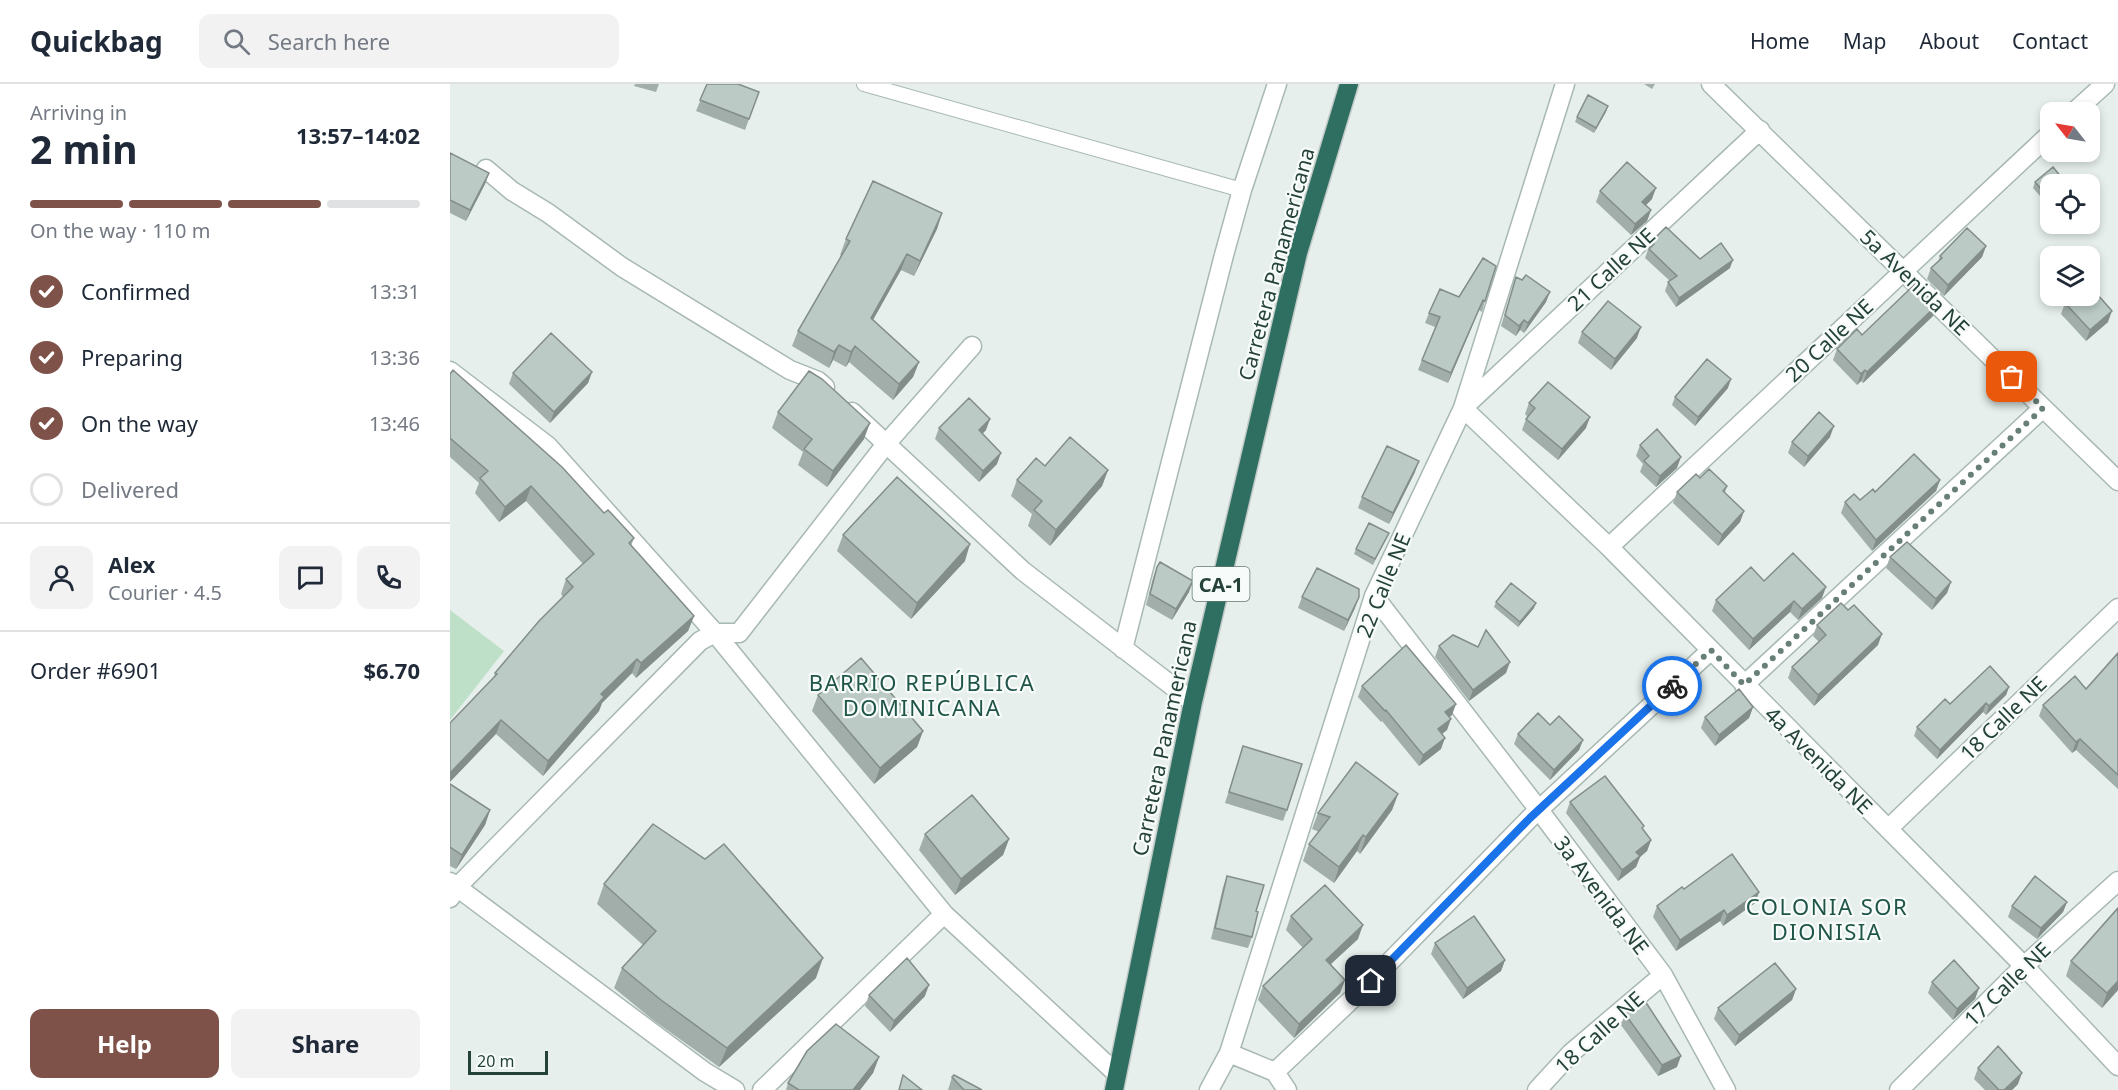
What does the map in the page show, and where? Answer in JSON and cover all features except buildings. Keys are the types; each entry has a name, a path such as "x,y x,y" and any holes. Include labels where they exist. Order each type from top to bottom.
{"highway":[{"name":"Carretera Panamericana","path":"1115,1082 1193,702 1298,253 1350,84"}],"street":[{"path":"1123,649 1242,190 1277,84"},
{"name":"22 Calle NE","path":"1209,1090 1229,1053 1374,596 1463,408 1565,84"},
{"name":"5a Avenida NE","path":"1711,84 2118,481"},
{"path":"2085,102 2105,84"},
{"name":"21 Calle NE","path":"1463,408 1760,130"},
{"name":"20 Calle NE","path":"1609,547 2040,143"},
{"path":"486,169 512,191 548,213 622,267 664,294 790,370 818,381 1023,571 1193,702"},
{"path":"735,1090 705,1072 452,889 700,641 715,633 739,633 886,444 972,346"},
{"path":"450,371 548,446 715,633 944,914 1115,1082"},
{"name":"4a Avenida NE","path":"1463,408 1609,547 2024,966 2118,1066"},
{"path":"1744,685 2043,408"},
{"name":"3a Avenida NE","path":"1374,596 1663,975 1726,1090"},
{"name":"18 Calle NE","path":"1888,829 2118,608"},
{"path":"1275,1072 1371,981 1539,810 1711,650"},
{"name":"17 Calle NE","path":"1899,1090 2024,966 2118,880"},
{"path":"762,1090 944,914"},
{"name":"18 Calle NE","path":"1537,1090 1571,1053 1663,975"},
{"path":"1229,1053 1275,1072 1287,1090"}],"lane":[{"path":"864,84 1242,190"}],"green space":[{"path":"450,610 504,651 450,720"}],"way so far":[{"path":"1672,686 1711,650 1744,685 2043,408 2012,377"}],"district":[{"name":"BARRIO REPÚBLICA DOMINICANA","path":"922,694"},
{"name":"COLONIA SOR DIONISIA","path":"1827,918"}],"route":[{"path":"1371,981 1530,818 1672,686"}]}
